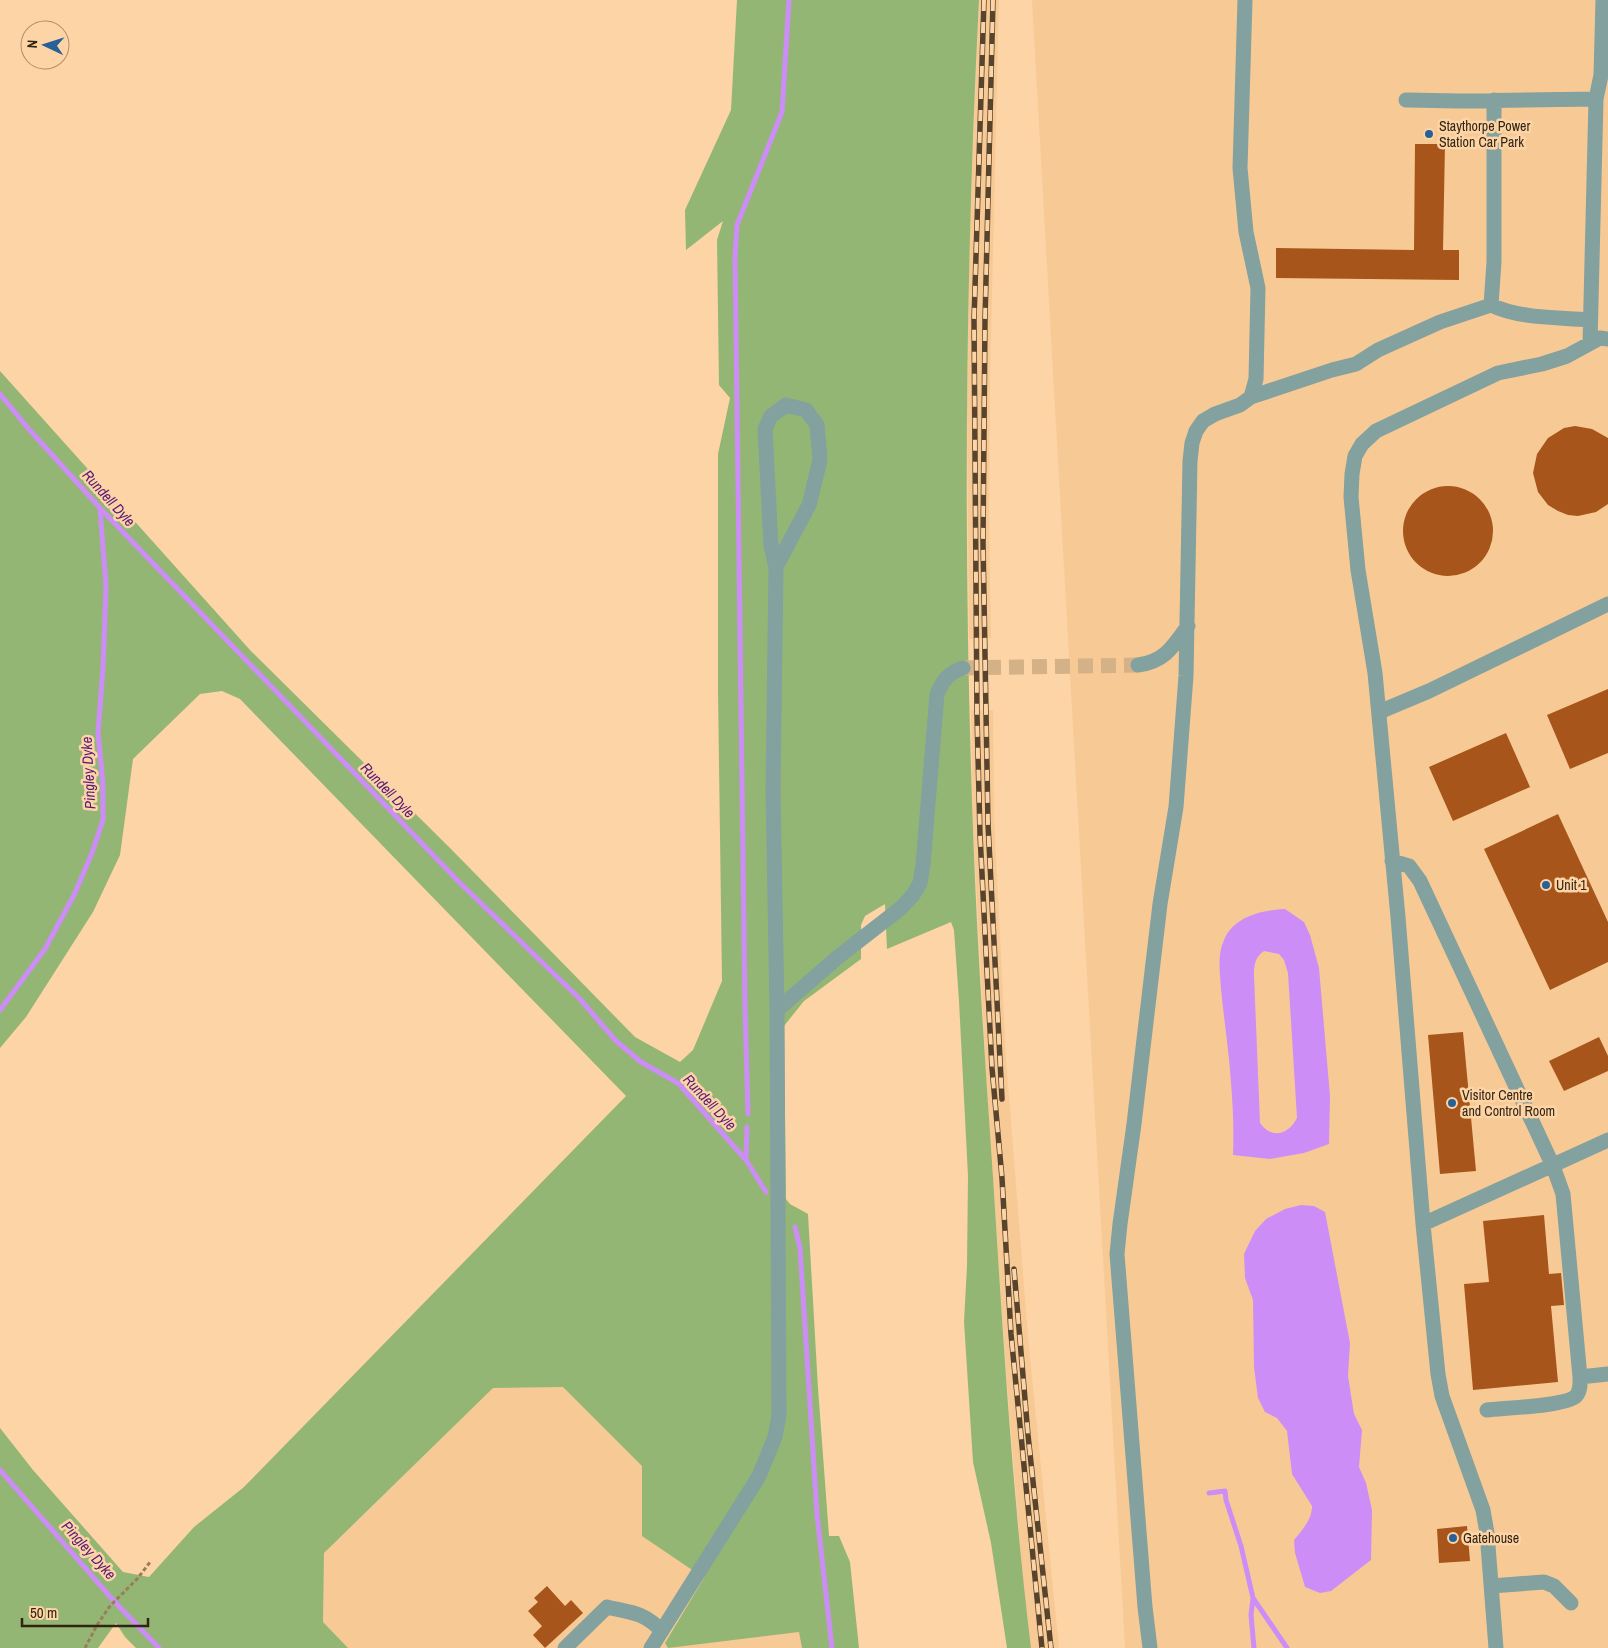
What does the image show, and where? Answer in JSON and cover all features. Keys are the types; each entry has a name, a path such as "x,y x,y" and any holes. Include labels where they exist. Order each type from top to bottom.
{"lane":[{"path":"1245,0 1240,168 1246,232 1258,288 1256,379 1251,396"},
{"path":"1590,343 1596,99 1601,75 1603,0"},
{"path":"1406,100 1596,99"},
{"path":"1491,305 1494,262 1494,100"},
{"path":"1150,1648 1144,1597 1117,1254 1160,904 1176,806 1183,725 1188,626 1190,461 1192,443 1196,431 1203,421 1215,414 1240,405 1251,396 1356,364 1378,350 1440,322 1491,305 1500,309 1526,314 1590,320"},
{"path":"1496,1648 1487,1533 1482,1510 1440,1386 1423,1224 1379,712 1375,672 1358,570 1351,497 1352,474 1355,456 1362,444 1376,431 1498,373 1542,364 1567,356 1600,338 1608,339"},
{"path":"651,1648 759,1476 777,1430 779,1415 777,1010 773,790 776,567 771,546 765,429 771,416 786,405 806,410 818,425 820,460 809,505 776,567"},
{"path":"1379,712 1430,690 1607,606"},
{"path":"1138,665 1152,663 1163,655 1174,645 1188,626"},
{"path":"777,1010 838,957 901,908 913,895 920,883 937,694 943,680 953,672 963,668"},
{"path":"1392,860 1409,866 1420,881 1553,1166 1564,1201 1580,1388 1576,1396 1569,1400 1487,1410"},
{"path":"1423,1224 1608,1140"},
{"path":"1580,1376 1608,1374"},
{"path":"1491,1586 1544,1582 1554,1586 1571,1603"},
{"path":"565,1648 607,1607 639,1614 650,1620 662,1631"}],"path":[{"path":"85,1648 110,1606 137,1579 151,1561"}],"shaded area":[{"path":"979,0 999,0 990,380 989,524 991,638 969,639 967,403 969,245"},
{"path":"1032,0 1608,0 1608,1648 1125,1648"},
{"path":"971,710 993,710 994,816 1006,1058 1028,1337 1059,1648 1031,1648 1024,1594 1006,1371 987,1092 973,827"},
{"path":"1285,909 1304,922 1310,935 1319,968 1330,1096 1329,1144 1304,1153 1270,1159 1233,1155 1232,1092 1221,989 1220,952 1229,932 1242,920 1258,913","holes":["1264,951 1279,954 1284,960 1288,973 1297,1118 1290,1128 1280,1133 1275,1133 1270,1132 1260,1123 1254,971 1257,959 1261,953"]},
{"path":"1301,1205 1314,1206 1325,1212 1350,1343 1348,1376 1354,1414 1362,1430 1359,1467 1366,1483 1372,1510 1371,1560 1331,1591 1320,1593 1305,1587 1295,1553 1294,1540 1308,1520 1312,1506 1292,1474 1287,1431 1277,1418 1265,1412 1258,1398 1254,1367 1253,1300 1245,1278 1244,1254 1255,1231 1266,1219 1285,1209"},
{"path":"531,1255 842,1648 189,1648"}],"green space":[{"path":"737,0 979,0 971,207 967,414 968,622 973,829 1004,1354 1018,1531 1031,1648 1007,1648 991,1543 973,1462 964,1322 968,1176 954,930 951,922 887,949 885,904 865,916 861,925 861,959 804,1001 784,1026 786,1199 790,1204 808,1214 829,1536 839,1536 850,1562 859,1648 802,1648 799,1632 668,1648 665,1643 704,1578 642,1536 642,1466 563,1387 493,1388 324,1553 323,1622 348,1648 136,1648 125,1637 116,1623 98,1648 0,1648 0,1428 33,1470 123,1572 149,1577 194,1527 244,1487 626,1096 240,699 222,691 200,694 133,759 120,855 93,912 26,1017 0,1048 0,371 250,650 450,848 635,1037 680,1062 693,1050 722,981 718,691 718,454 730,398 719,385 717,240 723,221 686,250 685,210 731,110"}],"building":[{"path":"1415,144 1445,144 1443,250 1459,250 1459,280 1276,278 1276,248 1414,250"},
{"path":"1575,426 1592,429 1608,438 1608,504 1596,512 1578,516 1568,515 1548,505 1538,492 1533,473 1537,454 1548,438 1564,428"},
{"path":"1448,486 1465,490 1480,499 1489,514 1493,531 1489,548 1480,563 1465,572 1448,576 1431,572 1416,563 1407,548 1403,531 1407,514 1416,499 1431,490"},
{"path":"1608,689 1608,753 1570,769 1547,715"},
{"path":"1506,733 1530,787 1453,821 1429,767"},
{"name":"Unit 1","path":"1558,814 1608,922 1608,962 1550,990 1484,849"},
{"name":"Visitor Centre and Control Room","path":"1463,1032 1476,1171 1440,1174 1428,1035"},
{"path":"1599,1037 1608,1056 1608,1071 1564,1091 1549,1061"},
{"path":"1544,1215 1549,1274 1561,1273 1564,1305 1551,1306 1558,1382 1473,1390 1464,1284 1489,1282 1483,1221"},
{"name":"Gatehouse","path":"1467,1526 1470,1561 1439,1563 1437,1529"},
{"path":"547,1586 565,1606 571,1600 583,1613 545,1648 533,1635 542,1626 528,1611 538,1602 534,1598"}],"waterway":[{"path":"748,1114 735,257 737,225 782,112 789,0"},
{"name":"Rundell Dyle","path":"0,394 100,508 459,882 580,999 616,1041 641,1062 678,1083 746,1160 766,1192"},
{"name":"Pingley Dyke","path":"0,1010 45,949 75,893 92,853 103,820 103,784 98,733 106,586 100,508"},
{"path":"746,1159 747,1127"},
{"path":"795,1227 800,1248 817,1514 832,1648"},
{"name":"Pingley Dyke","path":"0,1470 113,1600 159,1648"},
{"path":"1209,1493 1225,1491 1226,1500 1241,1546 1253,1598 1287,1648"},
{"path":"1253,1598 1251,1615 1254,1648"}],"tunnel":[{"path":"963,668 1138,665"}],"railway":[{"path":"984,0 974,320 977,715 980,835 992,1068 1002,1178 1011,1334 1042,1648"},
{"path":"993,0 985,320 983,542 988,824 1002,1099"},
{"path":"1014,1269 1028,1435 1051,1648"}],"place":[{"name":"Staythorpe Power Station Car Park","path":"1429,134"},
{"name":"Unit 1","path":"1546,885"},
{"name":"Visitor Centre and Control Room","path":"1452,1103"},
{"name":"Gatehouse","path":"1453,1538"}]}
